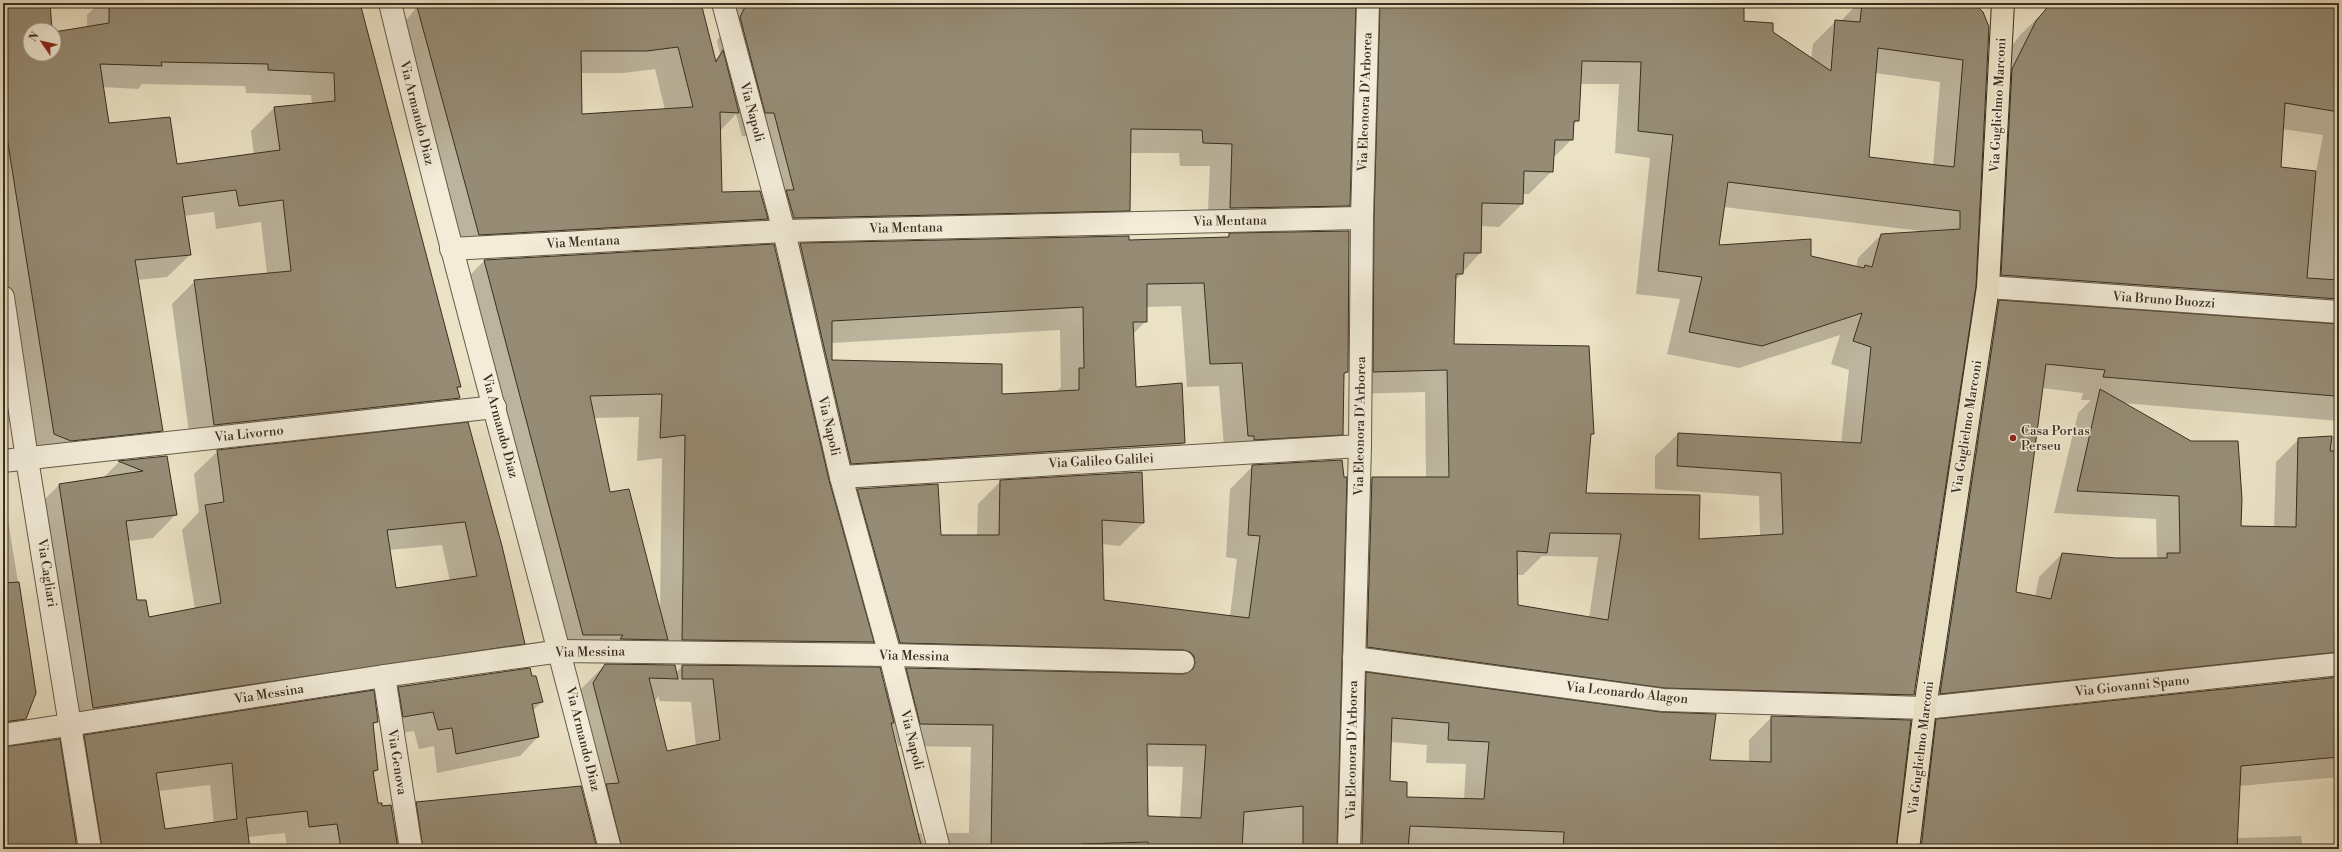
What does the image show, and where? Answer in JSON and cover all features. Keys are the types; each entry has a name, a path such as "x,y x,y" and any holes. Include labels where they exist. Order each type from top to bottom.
{"main road":[{"name":"Via Guglielmo Marconi","path":"1908,849 1925,708 1988,287 2003,3"}],"street":[{"name":"Via Armando Diaz","path":"390,3 451,249 561,651 610,849"},
{"name":"Via Napoli","path":"723,3 784,231 841,477 890,655 939,849"},
{"name":"Via Eleonora D'Arborea","path":"1349,849 1360,446 1362,218 1368,3"},
{"name":"Via Mentana","path":"451,249 784,231 1362,218"},
{"name":"Via Bruno Buozzi","path":"1988,287 2339,312"},
{"name":"Via Cagliari","path":"3,297 27,459 72,726 90,849"},
{"name":"Via Livorno","path":"3,461 495,407"},
{"name":"Via Galileo Galilei","path":"841,477 1360,446"},
{"name":"Via Messina","path":"3,735 72,726 384,676 561,651 890,655 1183,662"},
{"name":"Via Leonardo Alagon","path":"1354,658 1663,700 1925,708"},
{"name":"Via Giovanni Spano","path":"1925,708 2339,664"},
{"name":"Via Genova","path":"384,676 411,849"}],"building":[{"path":"3,3 50,3 51,22 22,22 22,62 62,62 62,31 109,23 109,3 360,3 461,387 457,387 460,398 214,425 194,280 291,271 283,200 239,206 236,190 182,197 191,255 135,260 163,431 71,441 54,434 3,112","holes":["161,62 268,64 268,70 334,73 335,101 274,107 280,150 177,164 170,117 109,123 100,64 162,66"]},
{"path":"416,3 701,3 716,62 723,50 739,113 720,112 722,192 760,191 768,219 479,235","holes":["678,47 693,107 582,114 581,51 647,51"]},
{"path":"747,3 1356,3 1350,206 1230,208 1232,144 1203,143 1202,130 1131,129 1130,211 794,218 786,190 794,190 774,113 765,113 740,17"},
{"path":"1380,3 1744,3 1744,21 1773,23 1773,32 1831,71 1835,20 1860,22 1862,3 1974,3 1983,12 1989,27 1976,286 1914,695 1664,688 1367,647 1372,477 1449,477 1447,370 1373,372 1374,218","holes":["1878,48 1963,60 1954,167 1869,157","1582,61 1641,62 1638,131 1673,135 1658,271 1702,277 1689,332 1762,346 1862,313 1853,341 1871,347 1861,443 1678,433 1677,466 1781,473 1783,534 1699,539 1700,495 1586,493 1591,434 1594,434 1589,346 1454,344 1456,274 1463,274 1464,253 1481,253 1482,203 1523,204 1524,171 1553,172 1555,140 1573,140 1574,121 1579,121","1728,182 1960,211 1960,229 1881,234 1872,267 1865,265 1864,268 1811,256 1811,239 1719,245","1550,533 1621,534 1608,620 1518,605 1517,551 1547,553"]},
{"path":"2051,3 2339,3 2339,112 2285,103 2281,167 2316,171 2307,278 2339,280 2339,299 2001,275 2012,69 2036,21"},
{"path":"1349,231 1348,372 1344,373 1343,435 1254,440 1254,436 1248,436 1242,363 1210,364 1204,283 1147,284 1147,322 1133,322 1136,387 1182,383 1185,443 851,464 800,243 1129,236 1129,240 1229,237 1229,233","holes":["1083,307 1084,368 1079,368 1079,390 1002,394 1002,364 832,360 832,321"]},
{"path":"774,244 829,480 874,642 682,640 685,435 660,438 662,394 590,396 610,492 629,489 668,640 620,639 623,635 583,635 484,260"},
{"path":"1999,300 2339,324 2335,396 2103,377 2105,370 2046,364 2016,592 2051,599 2062,553 2116,558 2167,558 2167,553 2180,553 2179,496 2077,491 2100,389 2191,441 2238,441 2242,499 2241,526 2296,527 2298,438 2332,436 2330,451 2339,451 2339,652 1940,694"},
{"path":"468,422 502,546 525,644 93,708 59,484 143,471 118,461 167,456 177,515 126,521 137,600 146,600 149,617 221,603 205,505 224,502 217,450","holes":["465,522 477,576 396,588 387,530"]},
{"path":"1342,460 1344,477 1347,477 1337,849 1303,849 1303,806 1244,812 1242,849 1148,849 1148,842 1082,844 1081,848 1067,847 1067,849 991,849 993,725 920,724 906,668 1183,674 1193,669 1195,663 1194,656 1190,652 1183,650 900,643 857,489 938,484 941,535 999,535 1000,480 1142,472 1144,523 1102,520 1104,600 1249,618 1260,536 1248,535 1252,465","holes":["1147,744 1206,745 1201,818 1148,816"]},
{"path":"19,582 36,693 26,719 3,722 3,583"},
{"path":"605,664 675,665 678,679 649,678 667,751 720,740 713,679 682,679 682,665 880,667 894,723 891,723 922,849 622,849 606,784 619,783 593,683"},
{"path":"530,668 532,676 536,676 543,702 532,704 539,737 456,754 452,728 438,730 433,712 403,717 398,687"},
{"path":"1366,672 1661,712 1716,714 1710,760 1771,762 1771,716 1911,720 1896,849 1563,849 1564,832 1410,826 1408,849 1362,849","holes":["1392,718 1449,723 1448,740 1489,742 1484,799 1407,797 1407,782 1390,781"]},
{"path":"2339,677 2339,757 2241,766 2237,849 1921,849 1936,719"},
{"path":"374,690 378,722 373,723 378,770 373,771 378,803 382,803 382,806 391,805 398,849 341,849 337,824 309,827 307,811 246,818 250,849 102,849 84,735","holes":["232,763 237,819 165,829 156,773"]},
{"path":"60,739 77,849 3,849 3,747"},
{"path":"581,786 597,849 423,849 416,802"}],"place":[{"name":"Casa Portas Perseu","path":"2013,438"}]}
